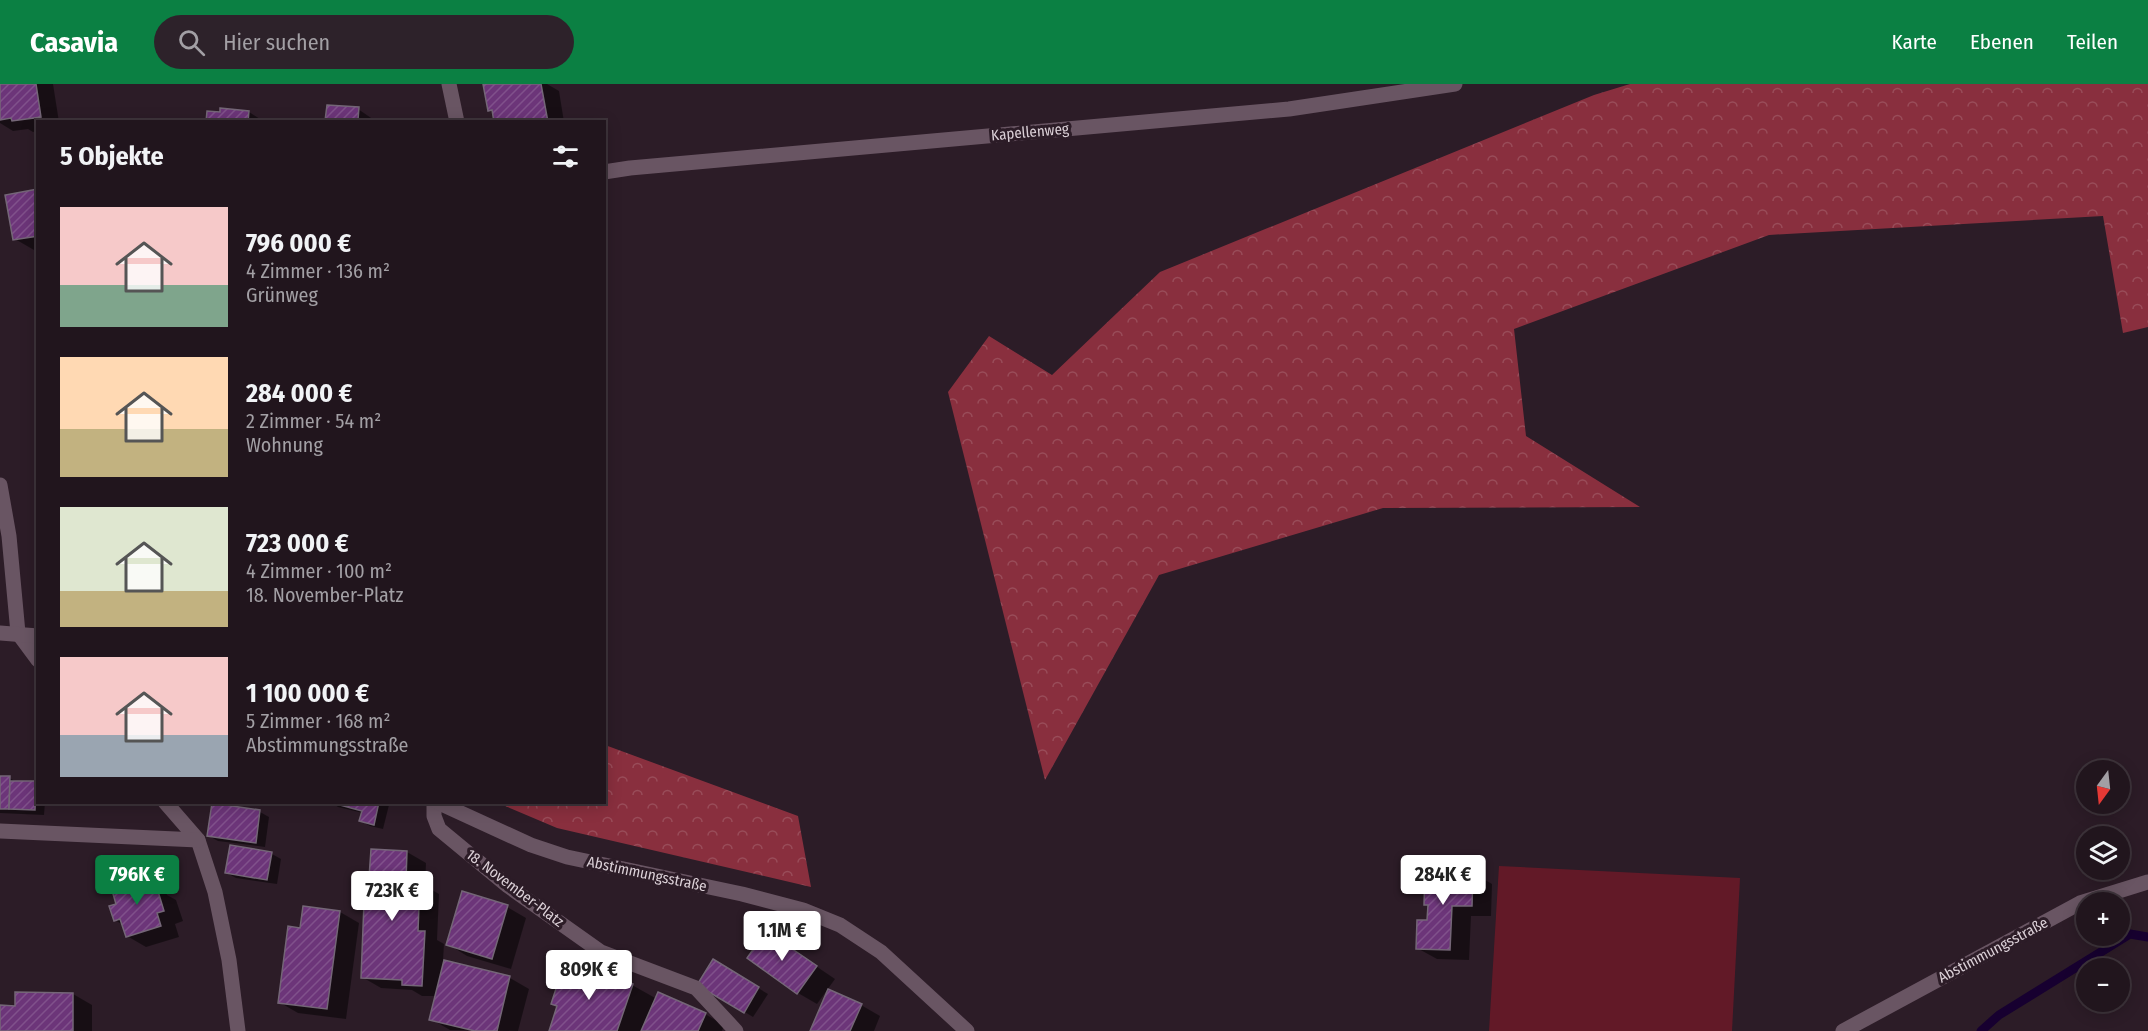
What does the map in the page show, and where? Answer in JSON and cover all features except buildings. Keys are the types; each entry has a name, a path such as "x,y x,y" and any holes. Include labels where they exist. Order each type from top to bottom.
{"street":[{"path":"449,84 457,120"},
{"name":"Kapellenweg","path":"606,172 1289,109 1455,84"},
{"path":"0,485 9,536 18,633 36,657"},
{"path":"0,633 36,636"},
{"path":"167,804 198,840 215,892 229,960 238,1031"},
{"name":"18. November-Platz","path":"435,804 434,816 440,829 508,886 601,952 696,988 736,1031"},
{"name":"Abstimmungsstraße","path":"439,804 531,845 567,857 741,894 803,910 840,925 881,952 967,1031"},
{"path":"0,831 198,840"},
{"name":"Abstimmungsstraße","path":"1843,1031 2080,903 2148,882"}],"green space":[{"path":"1630,84 2148,84 2148,327 2123,333 2103,216 1769,235 1514,329 1526,436 1640,507 1383,508 1159,575 1045,780 948,392 989,336 1052,375 1160,272 1594,95"},
{"path":"606,745 798,816 811,887 557,828 500,804 606,804"}],"shaded area":[{"path":"1499,866 1740,878 1732,1031 1489,1031"}],"waterway":[{"path":"1981,1031 1999,1015 2130,934 2148,937"}]}
